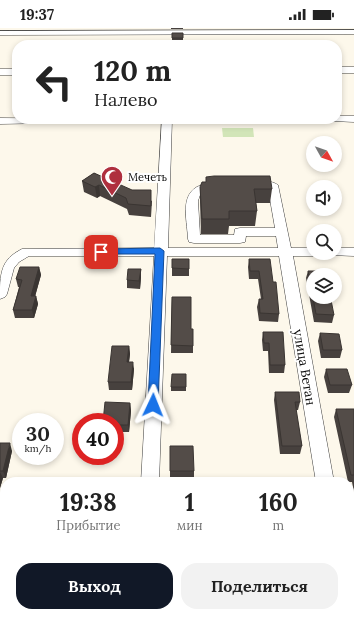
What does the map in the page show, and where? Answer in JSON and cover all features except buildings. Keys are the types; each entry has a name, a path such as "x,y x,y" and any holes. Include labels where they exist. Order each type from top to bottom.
{"street":[{"path":"0,33 164,35 354,32"},
{"path":"342,70 354,70"},
{"path":"0,72 12,72"},
{"path":"342,119 354,119"},
{"path":"0,121 12,121"},
{"path":"150,477 167,124"},
{"name":"улица Ветан","path":"282,232 240,232 240,239 194,239 192,201 194,193 201,188 213,185 232,184 273,186 282,232 286,253 324,477"},
{"path":"0,294 9,262 17,256 27,252 306,252"},
{"path":"342,252 354,252"}],"green space":[{"path":"222,128 253,128 254,137 223,137"}],"place":[{"name":"Мечеть","path":"112,196"}],"route":[{"path":"101,252 160,251 153,405"}]}
